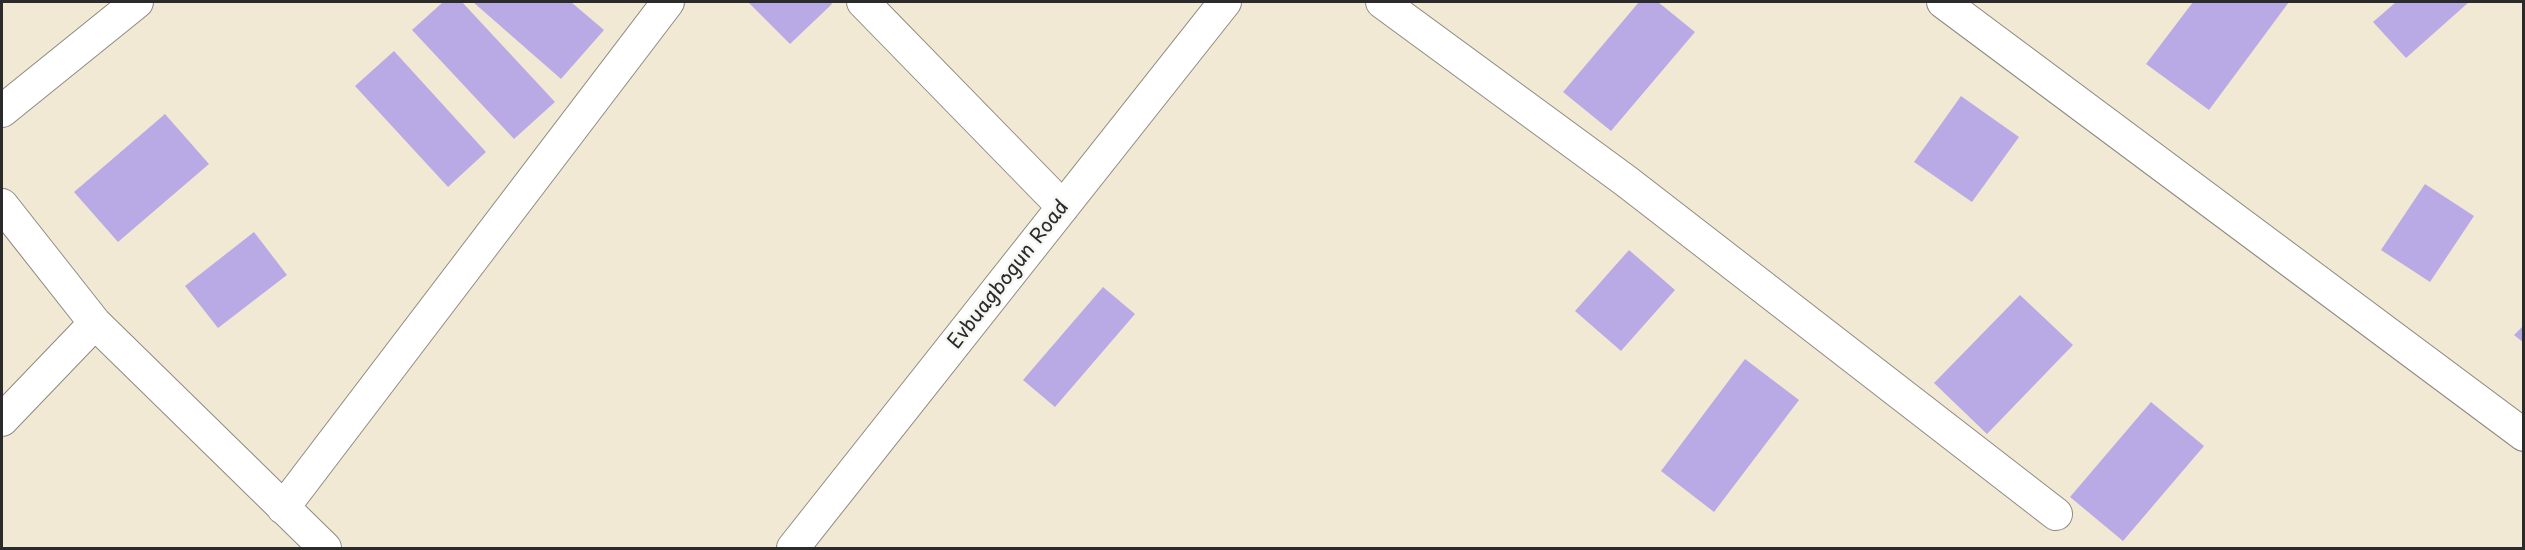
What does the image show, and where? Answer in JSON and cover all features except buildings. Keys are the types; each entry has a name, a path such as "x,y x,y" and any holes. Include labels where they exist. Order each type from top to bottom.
{"street":[{"path":"2,111 137,2"},
{"path":"283,508 668,2"},
{"path":"864,2 1063,207"},
{"name":"Evbuagbogun Road","path":"793,549 1225,2"},
{"path":"1382,2 1626,181 2056,514"},
{"path":"1943,2 2523,435"},
{"path":"2,205 95,323 325,549"},
{"path":"2,420 95,323"}]}
